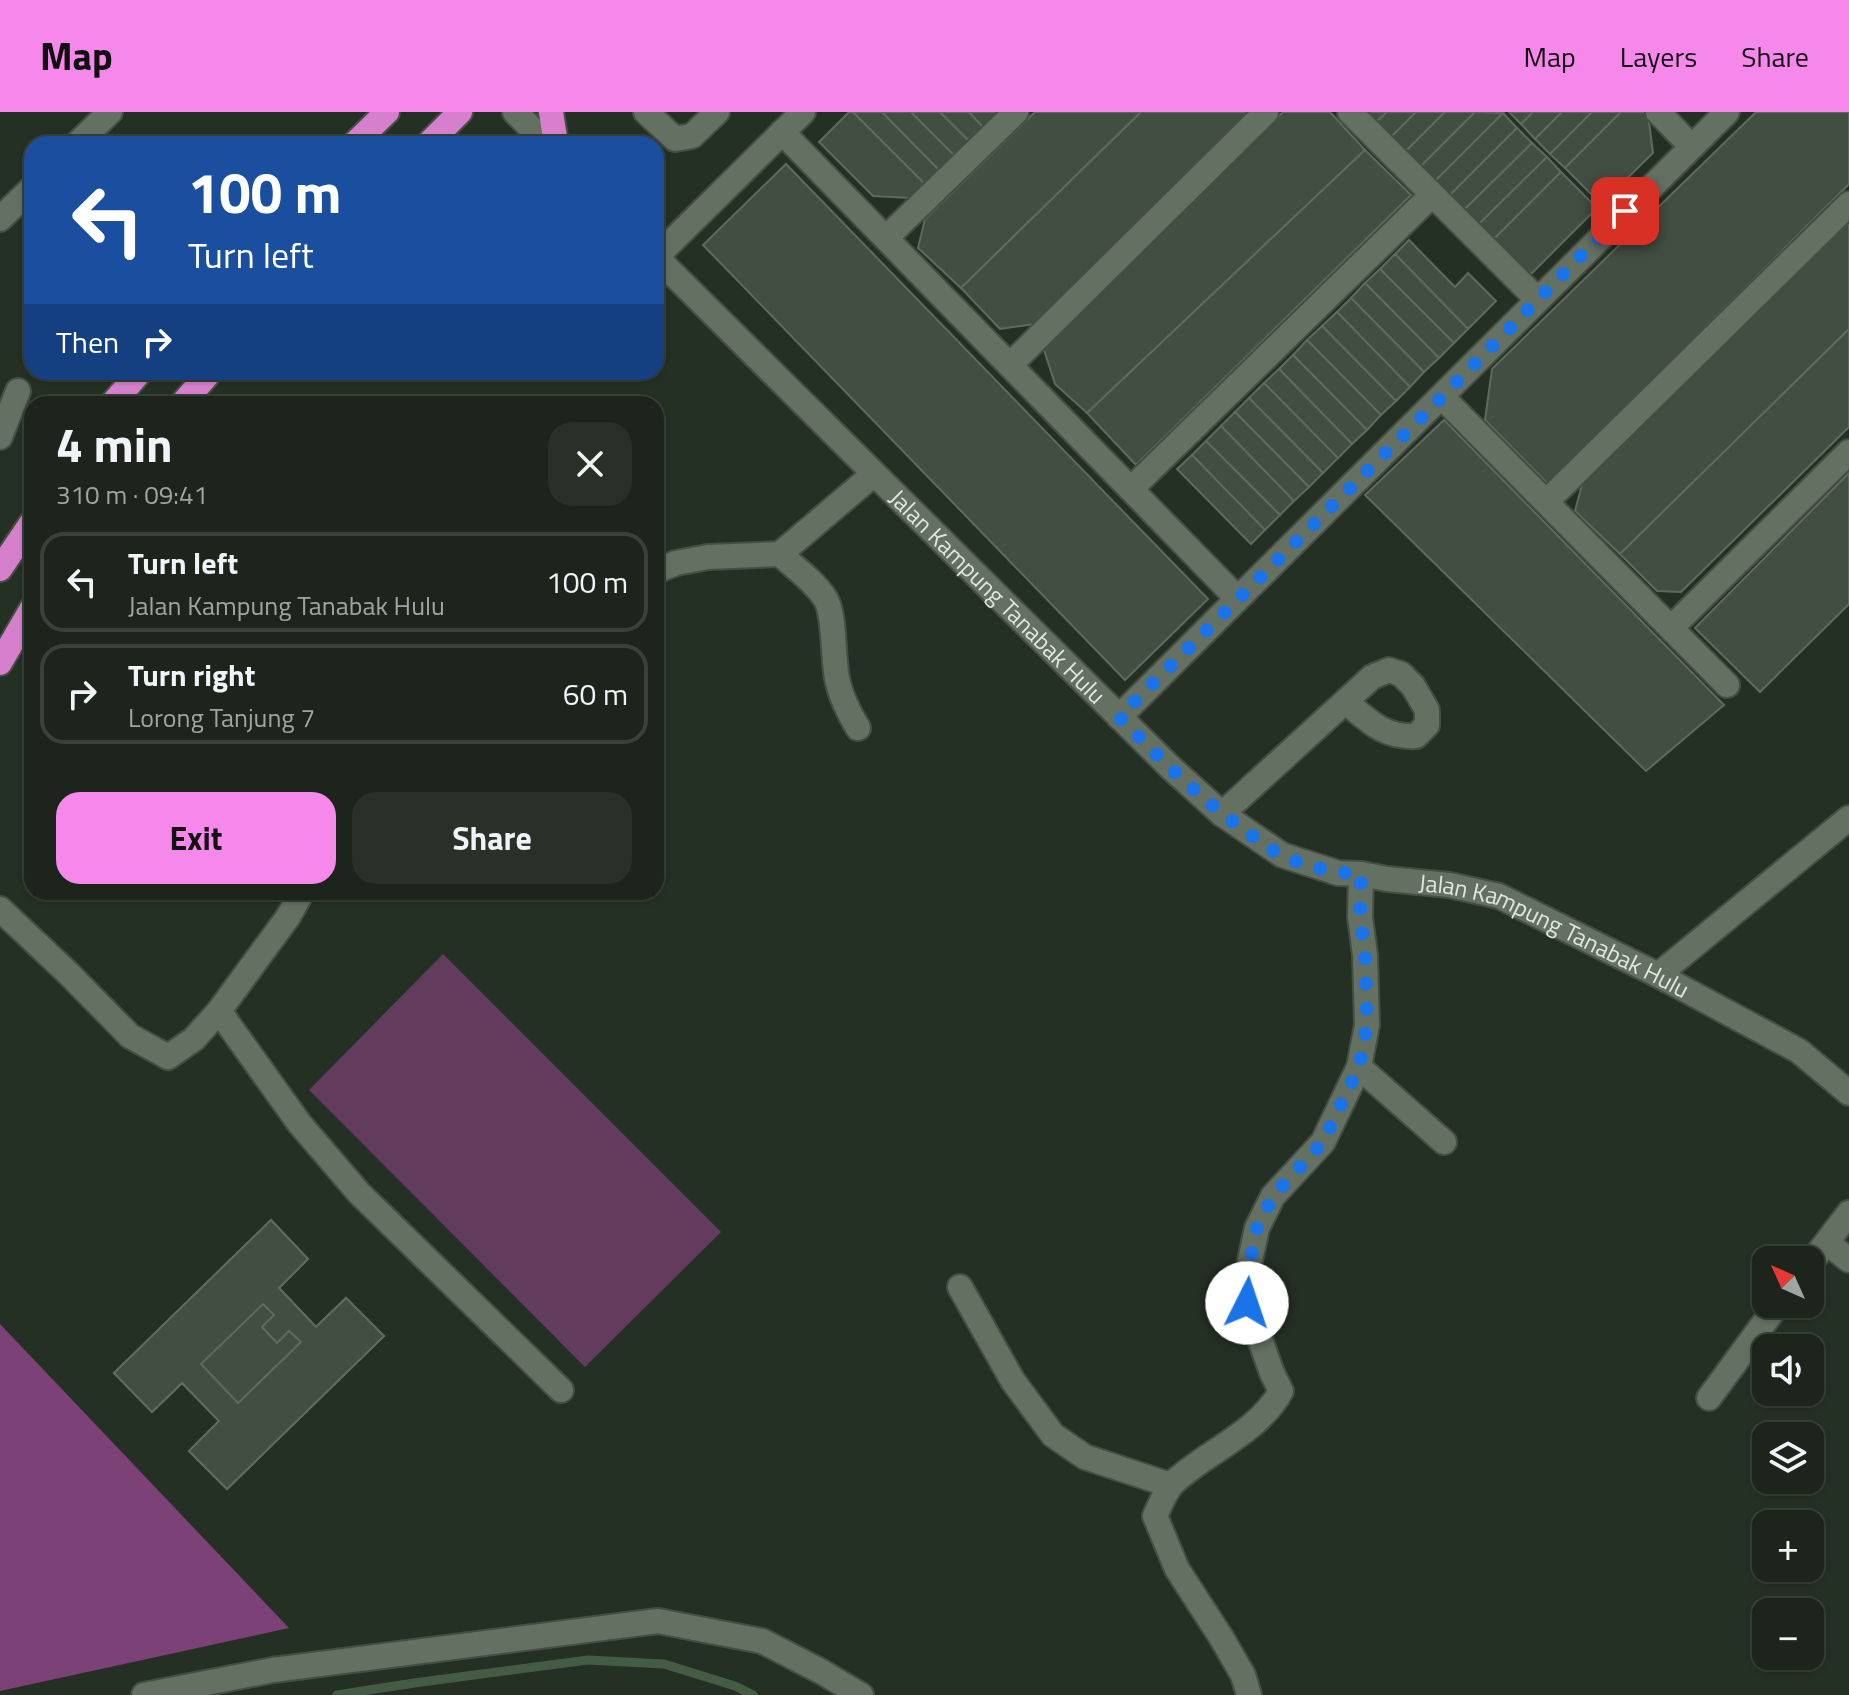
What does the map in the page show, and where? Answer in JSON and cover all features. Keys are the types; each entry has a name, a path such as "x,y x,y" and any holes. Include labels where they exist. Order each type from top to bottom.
{"highway":[{"path":"436,136 460,112"},
{"path":"551,112 555,136"},
{"path":"119,396 133,380"},
{"path":"189,396 203,380"},
{"path":"0,569 24,534"},
{"path":"0,663 24,622"}],"street":[{"path":"85,136 110,112"},
{"path":"515,112 539,136"},
{"path":"646,112 675,139 692,136 717,112"},
{"path":"664,249 803,112"},
{"path":"886,238 1016,112"},
{"path":"1010,365 1266,112"},
{"path":"1350,112 1537,299"},
{"path":"1658,112 1691,146"},
{"path":"1119,717 1727,112"},
{"path":"782,132 1237,598"},
{"path":"1131,489 1432,195"},
{"path":"0,219 24,196"},
{"path":"1546,502 1849,204"},
{"name":"Jalan Kampung Tanabak Hulu","path":"664,265 1119,717 1222,814 1282,855 1338,873 1449,885 1499,896 1658,975 1799,1051 1849,1093"},
{"path":"0,437 18,391"},
{"path":"1442,397 1727,685"},
{"path":"1671,628 1849,452"},
{"path":"664,568 708,557 780,554 874,474"},
{"path":"780,554 827,600 837,681 844,704 858,728"},
{"path":"1222,814 1346,702"},
{"path":"1658,975 1849,818"},
{"path":"1249,1695 1243,1675 1177,1569 1155,1516 1170,1485 1255,1423 1273,1405 1281,1391 1247,1303 1248,1270 1257,1228 1273,1196 1323,1142 1359,1067 1367,1025 1365,955 1360,917 1361,874"},
{"path":"0,909 130,1036 168,1057 194,1039 219,1011 298,900"},
{"path":"219,1011 299,1123 359,1193 561,1390"},
{"path":"1359,1067 1444,1142"},
{"path":"1824,1247 1849,1213"},
{"path":"1827,1243 1849,1260"},
{"path":"960,1287 1013,1381 1053,1435 1085,1457 1170,1485"},
{"path":"1709,1398 1768,1318"},
{"path":"144,1695 273,1670 658,1621 762,1641 861,1695"}],"shaded area":[{"path":"443,954 721,1232 585,1367 309,1090"},
{"path":"0,1324 289,1628 0,1691"}],"building":[{"path":"849,112 853,112 925,184 910,198 873,196 819,142"},
{"path":"853,112 882,112 939,170 925,184"},
{"path":"882,112 911,112 954,155 939,170"},
{"path":"911,112 940,112 969,141 954,155"},
{"path":"940,112 969,112 983,127 969,141"},
{"path":"969,112 998,112 983,127"},
{"path":"1035,112 1141,112 961,288 918,248 925,219"},
{"path":"1141,112 1248,112 1034,324 1000,329 961,288"},
{"path":"1283,112 1330,112 1365,150 1087,413 1055,384 1043,347"},
{"path":"1364,112 1387,112 1375,123"},
{"path":"1387,112 1416,112 1390,138 1375,123"},
{"path":"1416,112 1445,112 1405,152 1390,138"},
{"path":"1445,112 1475,112 1420,167 1405,152"},
{"path":"1475,112 1503,113 1434,182 1420,167"},
{"path":"1509,112 1533,112 1521,124"},
{"path":"1533,112 1562,112 1535,139 1521,124"},
{"path":"1562,112 1592,112 1550,154 1535,139"},
{"path":"1592,112 1621,112 1565,168 1550,154"},
{"path":"1621,112 1648,114 1653,153 1601,204 1565,168"},
{"path":"1756,112 1849,112 1849,184 1548,484 1485,420 1492,369"},
{"path":"1503,113 1517,128 1448,197 1434,182"},
{"path":"1517,128 1532,143 1463,211 1448,197"},
{"path":"1532,143 1547,157 1477,226 1463,211"},
{"path":"1365,150 1411,195 1136,465 1087,413"},
{"path":"1547,157 1561,172 1492,241 1477,226"},
{"path":"786,164 1208,599 1125,680 703,245"},
{"path":"1561,172 1597,208 1528,277 1492,241"},
{"path":"1849,222 1849,329 1620,554 1575,511 1583,481"},
{"path":"1409,240 1455,287 1468,273 1496,301 1468,329 1395,254"},
{"path":"1395,254 1468,329 1454,343 1380,269"},
{"path":"1380,269 1454,343 1439,358 1365,283"},
{"path":"1365,283 1439,358 1424,372 1351,298"},
{"path":"1351,298 1424,372 1410,387 1337,312"},
{"path":"1337,312 1410,387 1396,401 1322,326"},
{"path":"1322,326 1396,401 1381,415 1307,340"},
{"path":"1849,329 1849,427 1681,592 1657,591 1620,554"},
{"path":"1307,340 1381,415 1367,430 1293,355"},
{"path":"1293,355 1367,430 1352,444 1279,369"},
{"path":"1279,369 1352,444 1338,458 1264,383"},
{"path":"1264,383 1338,458 1323,473 1249,398"},
{"path":"1249,398 1323,473 1309,487 1235,412"},
{"path":"1235,412 1309,487 1294,501 1221,426"},
{"path":"1444,420 1724,705 1646,771 1365,495"},
{"path":"1221,426 1294,501 1280,515 1206,441"},
{"path":"1206,441 1280,515 1265,530 1192,455"},
{"path":"1192,455 1265,530 1251,544 1177,469"},
{"path":"1849,473 1849,604 1760,692 1695,628"},
{"path":"271,1220 308,1259 279,1288 316,1327 346,1298 384,1336 227,1489 189,1451 219,1421 182,1383 152,1412 114,1373","holes":["263,1304 274,1315 262,1327 277,1343 289,1331 301,1342 238,1403 201,1364"]},
{"path":"271,1220 308,1259 279,1288 316,1327 346,1298 384,1336 227,1489 189,1451 219,1421 182,1383 152,1412 114,1373"},
{"path":"263,1304 274,1315 262,1327 277,1343 289,1331 301,1342 238,1403 201,1364"}],"waterway":[{"path":"337,1695 588,1660 664,1664 735,1686 753,1695"}],"route":[{"path":"1247,1303 1248,1270 1257,1228 1273,1196 1323,1142 1359,1067 1367,1025 1365,955 1360,917 1361,874 1338,873 1309,865 1282,855 1257,840 1186,782 1119,717 1625,211"}]}
